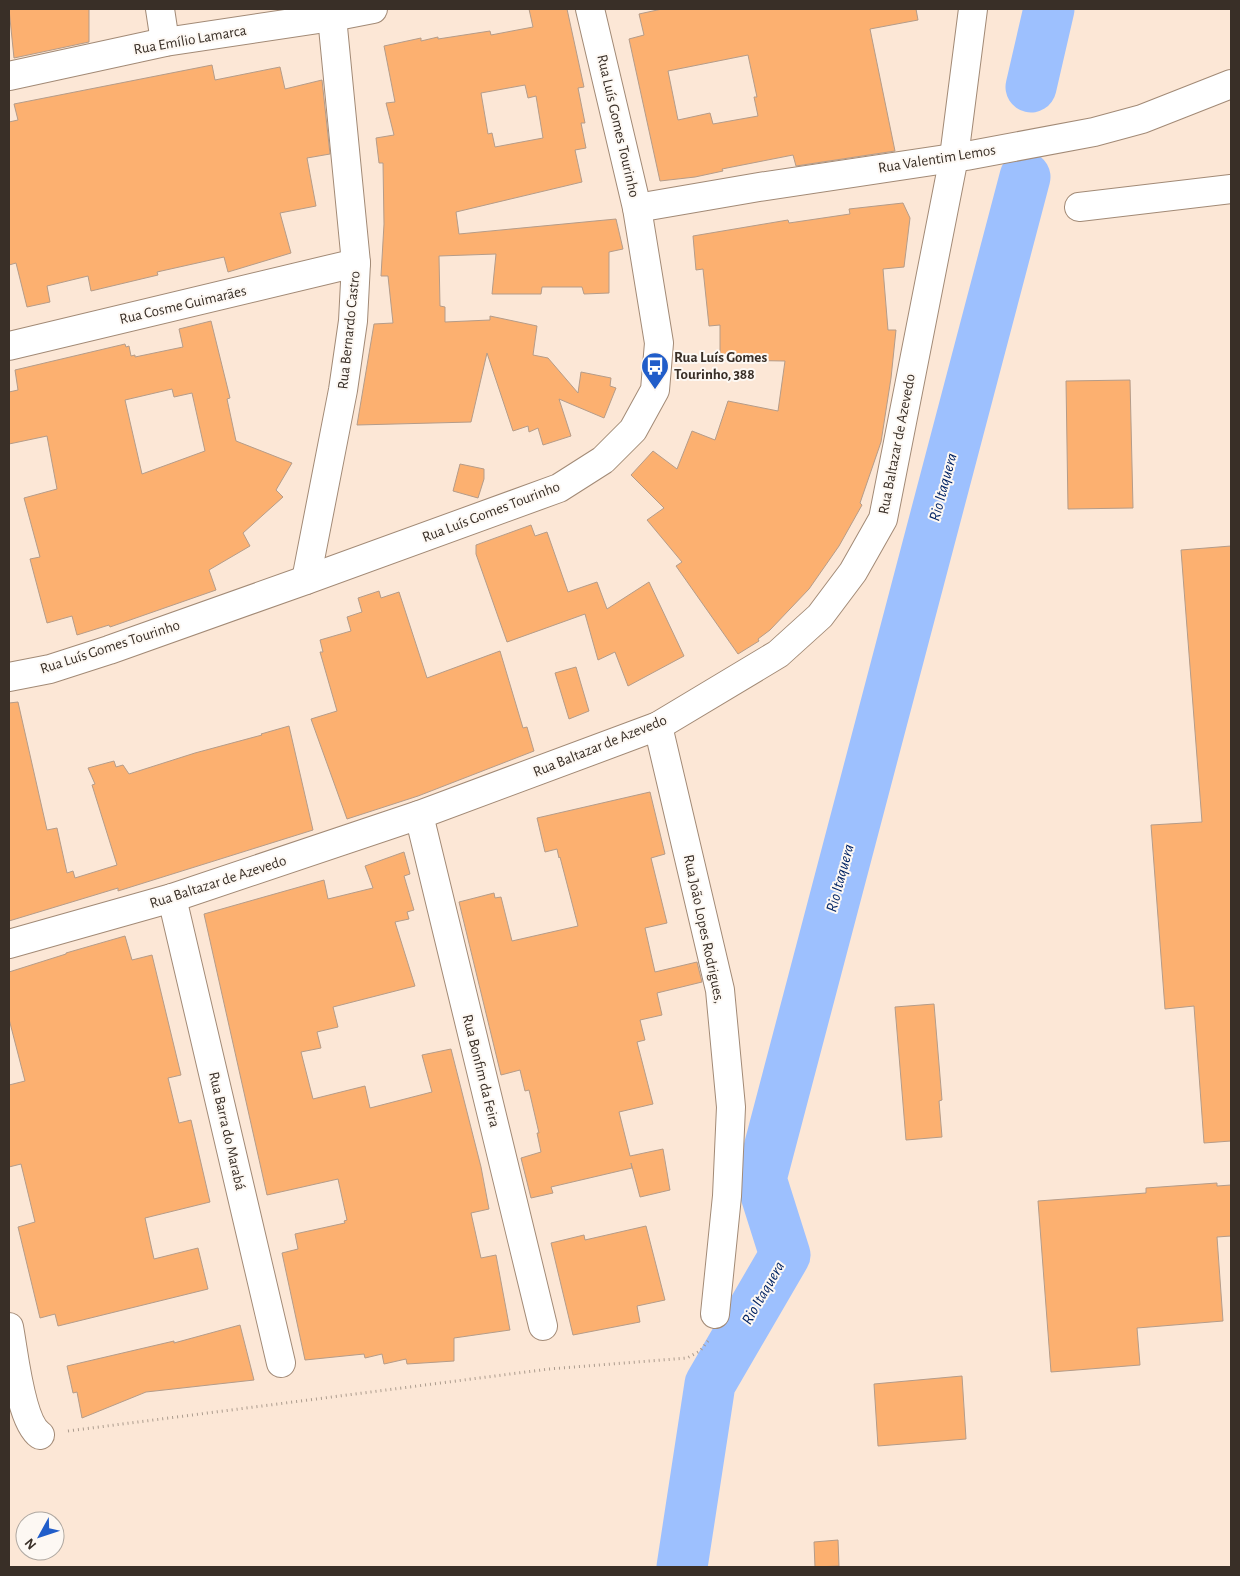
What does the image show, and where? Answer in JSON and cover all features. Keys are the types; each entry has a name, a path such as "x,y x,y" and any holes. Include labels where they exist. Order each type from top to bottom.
{"street":[{"path":"160,9 165,42"},
{"name":"Rua Emílio Lamarca","path":"9,76 165,42 332,17 372,9"},
{"name":"Rua Luís Gomes Tourinho","path":"9,677 50,669 109,650 559,488 603,460 633,430 655,390 659,343 637,208 590,9"},
{"name":"Rua Baltazar de Azevedo","path":"9,944 172,898 419,815 658,726 778,654 820,616 853,572 883,520 960,156 973,9"},
{"name":"Rua Bernardo Castro","path":"306,580 343,390 353,321 356,263 332,17"},
{"name":"Rua Valentim Lemos","path":"637,208 759,186 960,156 1094,132 1142,119 1231,84"},
{"path":"1078,207 1231,190"},
{"name":"Rua Cosme Guimarães","path":"9,346 356,263"},
{"name":"Rua João Lopes Rodrigues,","path":"658,726 720,990 731,1107 728,1196 716,1314"},
{"name":"Rua Bonfim da Feira","path":"419,815 543,1326"},
{"name":"Rua Barra do Marabá","path":"172,898 281,1363"},
{"path":"10,1336 25,1412 34,1430 40,1434"}],"path":[{"path":"40,1434 549,1368 688,1358 700,1351 708,1340 716,1314"}],"building":[{"path":"9,9 89,9 89,42 14,58"},
{"path":"529,9 567,9 584,87 578,88 585,123 581,123 586,148 575,150 582,182 456,212 459,234 616,219 623,249 609,252 609,293 584,294 582,287 542,287 541,294 492,294 496,254 439,256 440,306 445,307 445,322 490,320 490,316 537,326 533,355 548,358 578,393 581,372 611,378 610,386 616,388 604,418 559,399 571,436 543,445 538,428 529,432 528,426 513,431 487,353 471,422 357,425 374,324 393,323 388,276 381,276 384,224 383,163 379,163 376,138 394,135 386,103 395,102 384,46 421,38 421,41 438,37 438,39 490,31 491,35 533,27","holes":["525,85 528,98 536,96 543,138 495,147 492,133 488,134 481,93"]},
{"path":"662,9 916,9 918,20 870,29 895,151 796,166 793,155 722,169 723,171 695,177 660,181 629,39 644,35 639,14","holes":["748,55 757,97 754,97 758,116 713,124 710,113 678,120 668,71"]},
{"path":"212,65 215,80 280,67 285,89 322,80 330,154 307,158 316,206 280,213 291,253 228,272 224,257 157,272 158,275 91,291 88,276 47,286 50,302 27,307 16,263 9,265 9,122 18,120 14,104"},
{"path":"903,203 910,218 904,267 883,269 888,330 896,330 891,378 881,442 860,503 862,505 839,546 809,589 770,630 758,639 759,641 738,654 676,566 682,562 647,520 664,508 631,475 653,451 677,469 692,431 715,440 728,401 778,411 785,361 720,360 720,325 709,326 703,269 696,270 693,236 788,220 789,223 850,214 849,209"},
{"path":"211,321 230,398 227,399 236,441 292,463 276,490 283,497 243,533 250,546 209,570 216,590 110,627 109,625 77,635 72,616 47,623 30,559 40,557 24,498 57,489 47,436 9,444 9,392 18,390 15,370 125,344 126,347 129,346 131,356 135,355 135,357 183,347 179,329","holes":["172,389 174,397 192,393 205,451 142,474 125,400"]},
{"path":"1130,380 1133,508 1068,509 1066,381"},
{"path":"460,464 484,469 484,479 478,498 453,491"},
{"path":"531,525 535,536 547,532 568,592 597,582 607,609 649,582 684,656 628,686 615,652 598,660 585,614 507,642 476,554 476,545"},
{"path":"1231,546 1231,1141 1204,1143 1194,1006 1165,1009 1151,825 1202,822 1181,550"},
{"path":"379,591 381,598 399,592 427,678 500,651 523,728 527,727 534,751 418,796 347,819 311,719 337,711 320,652 323,652 320,640 351,631 347,617 362,612 358,598"},
{"path":"576,667 589,711 569,719 555,673"},
{"path":"18,702 47,830 57,828 67,873 73,871 75,878 117,865 92,785 95,784 88,768 114,761 116,767 123,765 129,774 289,726 313,830 118,891 118,888 9,921 9,703"},
{"path":"650,792 665,854 651,858 667,923 645,928 655,972 697,962 702,982 657,993 662,1015 640,1020 645,1040 637,1042 653,1104 619,1112 630,1156 663,1149 670,1190 640,1197 631,1163 632,1168 551,1187 553,1193 531,1198 521,1158 541,1152 537,1133 539,1133 529,1090 525,1091 520,1070 501,1075 459,902 494,893 495,898 501,897 512,941 578,926 557,849 545,852 537,818"},
{"path":"404,852 410,874 404,876 414,910 407,912 409,919 395,922 415,986 333,1007 338,1027 317,1032 321,1048 301,1052 313,1099 365,1086 370,1108 432,1092 422,1055 451,1049 481,1167 489,1209 471,1213 481,1258 496,1255 510,1330 454,1338 454,1361 407,1364 406,1359 384,1364 382,1354 365,1358 364,1354 305,1360 282,1253 298,1249 295,1234 345,1223 344,1221 347,1220 338,1179 267,1195 204,914 324,880 328,899 373,888 365,866"},
{"path":"125,936 132,960 152,955 181,1075 168,1078 179,1123 191,1120 210,1202 145,1218 154,1259 198,1248 208,1289 58,1326 55,1314 40,1318 18,1227 35,1222 21,1164 9,1167 9,1085 25,1081 9,1019 9,972"},
{"path":"934,1004 942,1100 939,1101 942,1137 906,1140 895,1007"},
{"path":"1217,1183 1217,1186 1231,1185 1231,1236 1217,1237 1223,1321 1137,1328 1140,1365 1051,1372 1038,1201 1146,1193 1146,1188"},
{"path":"646,1226 665,1300 637,1306 640,1322 573,1335 551,1243 584,1235 585,1240"},
{"path":"240,1325 254,1380 146,1392 82,1418 77,1392 73,1393 67,1366 174,1341 174,1343"},
{"path":"962,1376 966,1439 878,1446 874,1384"},
{"path":"838,1540 839,1566 815,1567 814,1542"}],"waterway":[{"name":"Rio Itaquera","path":"1031,87 1049,9"},
{"name":"Rio Itaquera","path":"682,1567 710,1384 785,1255 761,1179 1025,177"}],"place":[{"name":"Rua Luís Gomes Tourinho, 388","path":"655,390"}]}
